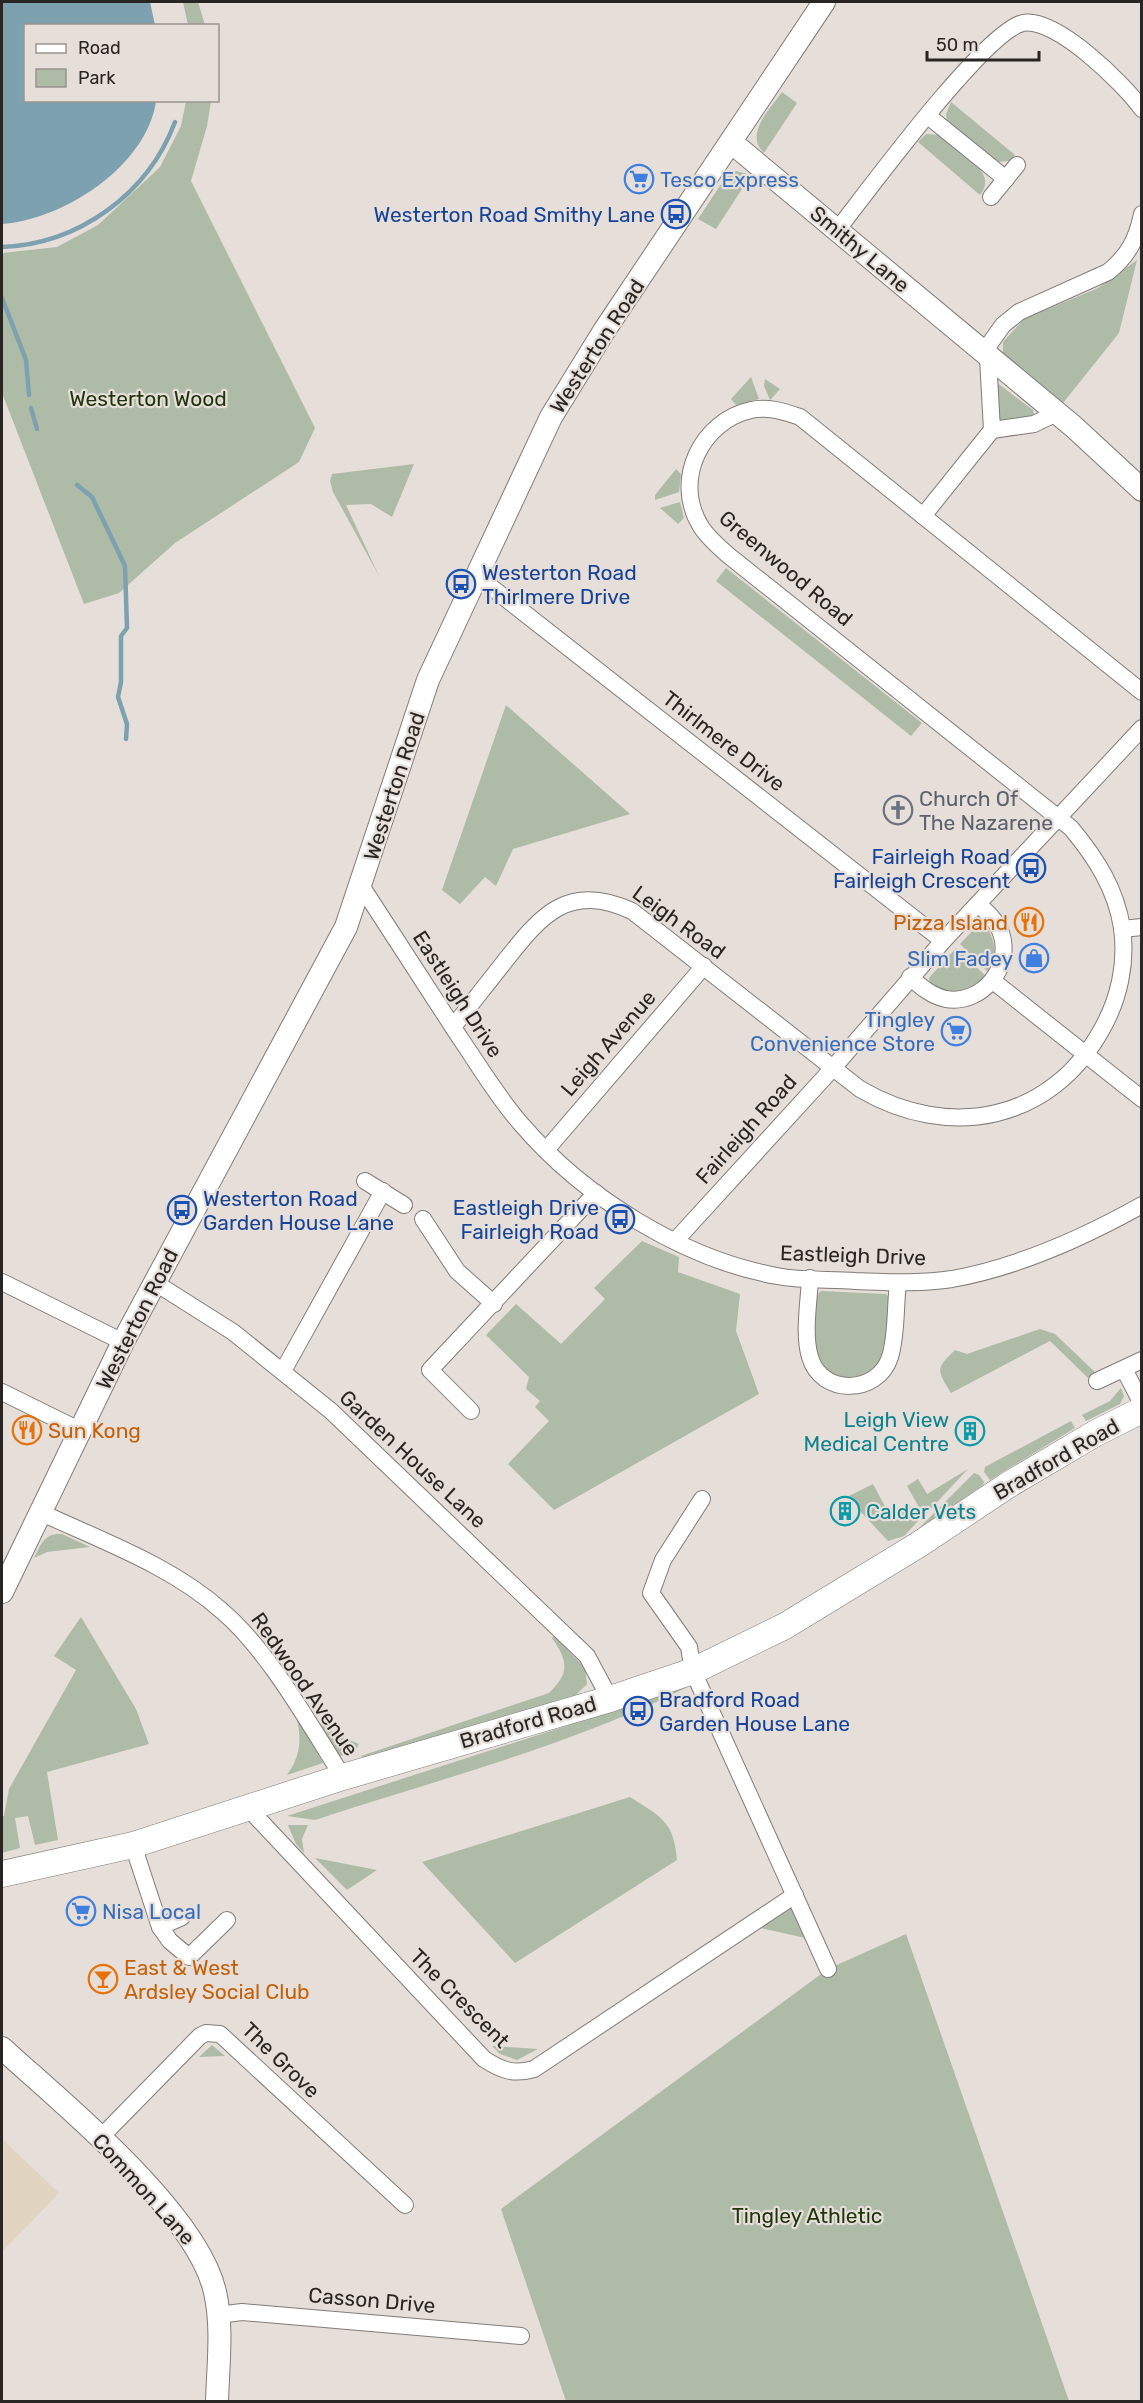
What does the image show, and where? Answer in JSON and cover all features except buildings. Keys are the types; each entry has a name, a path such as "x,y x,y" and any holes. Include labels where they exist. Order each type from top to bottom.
{"main road":[{"name":"Bradford Road","path":"2,1874 133,1845 343,1777 610,1699 693,1671 785,1626 918,1545 1008,1485 1096,1433 1142,1410"}],"street":[{"name":"Westerton Road","path":"2,1592 154,1282 332,957 362,887 428,680 550,417 587,356 824,2"},
{"path":"838,230 928,116 995,39 1023,24 1037,24 1067,37 1133,96 1142,109"},
{"path":"928,116 1005,179"},
{"name":"Smithy Lane","path":"732,142 1057,414 1142,490"},
{"path":"990,197 1017,165"},
{"path":"992,430 985,355 1004,326 1019,312 1108,272 1120,262 1135,241 1142,214"},
{"name":"Greenwood Road","path":"1087,1055 1112,1011 1120,986 1122,930 1116,902 1104,873 1087,848 1059,817 715,544 699,525 690,502 689,477 696,453 709,433 729,418 744,412 777,409 807,422 1142,692"},
{"path":"923,516 992,430 1034,424 1057,414"},
{"name":"Thirlmere Drive","path":"477,576 943,941"},
{"name":"Fairleigh Road","path":"675,1241 833,1068 910,977 1142,728"},
{"name":"Eastleigh Drive","path":"362,887 494,1089 521,1125 596,1193 645,1225 675,1241 745,1268 779,1277 898,1283 950,1279 985,1271 1068,1243 1142,1205"},
{"name":"Leigh Road","path":"453,1026 531,929 547,913 567,902 589,898 611,901 632,911 833,1068 887,1105 942,1118 1001,1113 1031,1100 1062,1081 1087,1055"},
{"path":"910,977 928,992 947,999 972,996 993,981 1000,969 1004,944 1001,932 993,918 978,904"},
{"path":"1122,930 1142,927"},
{"name":"Leigh Avenue","path":"546,1150 704,966"},
{"path":"993,981 1142,1099"},
{"path":"365,1181 404,1205"},
{"path":"283,1371 382,1191"},
{"path":"471,1411 430,1370 596,1193"},
{"path":"423,1220 457,1271 494,1304"},
{"path":"810,1278 810,1358 816,1370 825,1379 850,1387 863,1385 875,1378 884,1369 890,1357 898,1283"},
{"path":"2,1282 123,1342"},
{"name":"Garden House Lane","path":"154,1282 233,1332 331,1411 587,1656 610,1699"},
{"path":"1097,1381 1142,1360"},
{"path":"1124,1369 1142,1404"},
{"path":"2,1392 81,1431"},
{"path":"702,1499 663,1560 651,1593 689,1647 693,1671 828,1969"},
{"name":"Redwood Avenue","path":"42,1513 166,1573 223,1611 253,1643 343,1777"},
{"name":"The Crescent","path":"248,1808 484,2059 509,2072 521,2073 534,2068 795,1895"},
{"path":"133,1845 160,1927 170,1941 189,1957 227,1920"},
{"path":"160,1927 182,1917"},
{"name":"The Grove","path":"100,2138 200,2036 206,2033 220,2034 405,2205"},
{"name":"Common Lane","path":"2,2048 100,2138 185,2229 210,2273 218,2315 217,2402"},
{"name":"Casson Drive","path":"218,2315 242,2312 521,2336"}],"shaded area":[{"path":"2,2139 59,2193 2,2252"}],"green space":[{"path":"183,2 198,2 205,24 188,24"},
{"path":"782,92 797,103 764,153 759,146 758,130"},
{"name":"Westerton Wood","path":"186,102 211,102 207,126 191,181 315,428 299,462 175,543 119,593 84,604 2,393 2,253 57,247 98,225 160,167 181,126"},
{"path":"951,102 1015,155 1009,161 996,162 947,123 946,114"},
{"path":"926,134 939,135 979,168 985,181 980,195 918,142"},
{"path":"736,171 751,175 716,229 698,219 727,175"},
{"path":"1137,260 1119,333 1063,403 1003,353 1003,342 1024,319 1098,288"},
{"path":"751,377 759,399 736,405 731,399"},
{"path":"765,379 780,389 770,400 764,386"},
{"path":"996,382 1033,410 1034,415 1030,418 999,421"},
{"path":"414,464 392,517 371,504 346,505 379,576 333,492 330,481 332,474"},
{"path":"676,469 681,474 679,492 655,500 655,495"},
{"path":"680,502 684,518 678,524 660,508"},
{"path":"726,568 922,723 911,736 716,581"},
{"path":"506,705 630,814 513,849 496,886 485,877 460,904 442,890"},
{"path":"984,923 991,935 994,947 989,973 960,944 979,924"},
{"path":"956,948 986,976 960,990 946,990 930,985 929,978"},
{"path":"642,1241 679,1257 678,1272 740,1294 736,1331 759,1394 554,1510 508,1464 549,1421 535,1407 540,1401 526,1389 529,1377 486,1335 516,1304 561,1344 605,1299 594,1288"},
{"path":"821,1291 886,1294 890,1299 888,1334 884,1352 874,1370 867,1375 847,1378 834,1373 819,1357 814,1335 815,1297"},
{"path":"1040,1329 1055,1334 1096,1373 1088,1378 1050,1341 951,1393 940,1370 955,1350 967,1354"},
{"path":"1121,1388 1124,1396 1120,1404 1086,1421 1082,1415 1110,1401"},
{"path":"1071,1421 1075,1428 990,1480 984,1472 985,1467"},
{"path":"968,1469 924,1516 907,1486 918,1479 927,1494"},
{"path":"974,1473 979,1475 984,1482 983,1485 916,1531"},
{"path":"873,1484 889,1514 909,1504 919,1520 904,1536 888,1541 847,1497"},
{"path":"62,1534 90,1547 47,1552 34,1558 47,1537"},
{"path":"81,1617 136,1709 149,1744 47,1772 58,1840 35,1845 28,1816 15,1818 20,1848 2,1853 2,1816 4,1816 9,1789 76,1670 54,1656"},
{"path":"554,1636 585,1668 587,1684 576,1695 364,1758 361,1756 549,1693 561,1679 564,1667 564,1660 552,1638"},
{"path":"690,1686 599,1726 505,1760 315,1820 287,1816"},
{"path":"296,1715 323,1763 287,1775 298,1754 299,1731"},
{"path":"311,1717 342,1737 359,1744 355,1751 338,1757"},
{"path":"630,1797 664,1821 673,1837 677,1860 515,1963 422,1862"},
{"path":"288,1825 308,1825 302,1839 304,1853 296,1844"},
{"path":"315,1858 377,1870 347,1890"},
{"path":"795,1895 814,1940 747,1925"},
{"name":"Tingley Athletic","path":"906,1934 1069,2401 566,2401 501,2209 828,1969"},
{"path":"212,2045 225,2056 199,2057"},
{"path":"492,2046 538,2049 517,2060 500,2054"}],"water":[{"path":"2,2 150,2 155,24 24,24 24,102 156,102 149,125 137,147 98,185 51,212 26,220 2,224"}],"waterway":[{"path":"2,247 30,244 58,236 83,225 107,210 129,192 147,171 163,148 175,122"},
{"path":"2,298 26,360 29,395"},
{"path":"31,408 37,429"},
{"path":"77,485 92,497 125,566 127,628 121,636 121,682 118,697 127,724 126,739"}],"place":[{"name":"Tesco Express","path":"639,179"},
{"name":"Westerton Road Smithy Lane","path":"676,214"},
{"name":"Westerton Road Thirlmere Drive","path":"461,584"},
{"name":"Church Of The Nazarene","path":"898,810"},
{"name":"Fairleigh Road Fairleigh Crescent","path":"1031,868"},
{"name":"Pizza Island","path":"1029,922"},
{"name":"Slim Fadey","path":"1034,958"},
{"name":"Tingley Convenience Store","path":"956,1031"},
{"name":"Westerton Road Garden House Lane","path":"182,1210"},
{"name":"Eastleigh Drive Fairleigh Road","path":"620,1219"},
{"name":"Sun Kong","path":"27,1430"},
{"name":"Leigh View Medical Centre","path":"970,1431"},
{"name":"Calder Vets","path":"845,1511"},
{"name":"Bradford Road Garden House Lane","path":"638,1711"},
{"name":"Nisa Local","path":"81,1911"},
{"name":"East & West Ardsley Social Club","path":"103,1979"}]}
